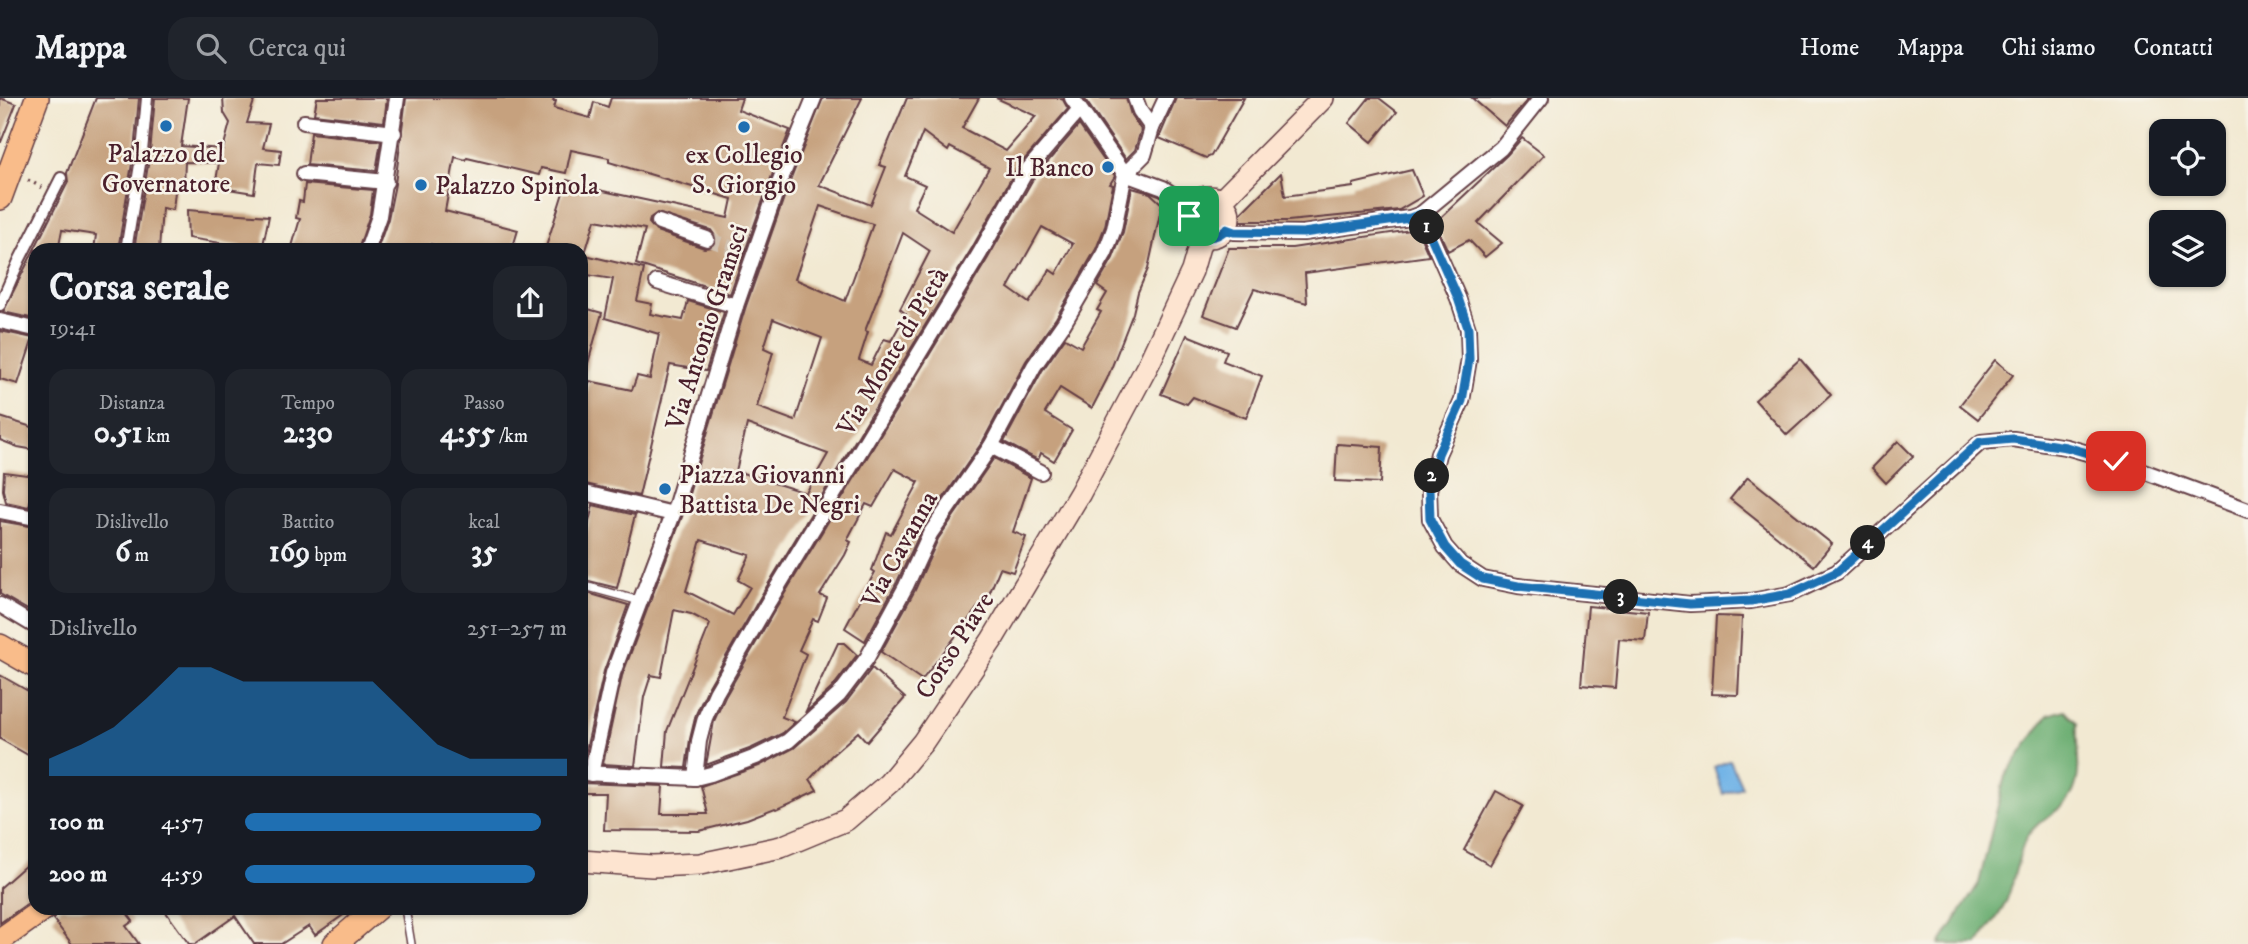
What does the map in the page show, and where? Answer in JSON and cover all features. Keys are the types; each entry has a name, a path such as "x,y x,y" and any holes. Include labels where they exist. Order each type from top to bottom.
{"main road":[{"path":"0,198 37,98"},
{"path":"1221,201 1323,98"},
{"path":"1208,197 1221,201 1229,214 1226,229 1215,237 1202,236 1190,224 1191,207 1195,202 1208,197"},
{"name":"Corso Piave","path":"588,861 652,866 700,864 781,847 846,820 889,783 923,742 992,640 1080,493 1150,361 1192,271 1202,236"},
{"path":"0,646 28,662"},
{"path":"0,940 35,915"},
{"path":"335,944 369,915"}],"street":[{"path":"127,243 148,98"},
{"path":"370,243 386,182 397,98"},
{"name":"Via Antonio Gramsci","path":"588,767 613,673 673,514 736,306 748,253 814,98"},
{"path":"1135,98 1152,128"},
{"path":"1125,174 1144,155 1152,128 1166,98"},
{"path":"1226,229 1234,232 1303,233 1410,218 1421,214 1501,148 1541,98"},
{"path":"1075,104 1125,174 1163,188 1191,207"},
{"name":"Via Monte di Pietà","path":"695,778 699,741 705,718 749,635 980,253 1025,173 1075,104"},
{"path":"304,122 394,133"},
{"path":"304,174 386,182"},
{"name":"Via Cavanna","path":"588,774 695,778 731,768 789,741 839,695 867,658 930,534 991,446 1034,366 1064,323 1105,253 1114,229 1125,174"},
{"path":"28,243 61,178"},
{"path":"1421,214 1458,298 1468,328 1469,359 1462,401 1438,454 1429,490 1430,519 1445,547 1460,564 1483,579 1518,586 1690,604 1751,601 1790,594 1837,572 1980,442 2013,439 2066,447 2116,461 2248,510"},
{"path":"659,222 707,239"},
{"path":"0,305 28,243"},
{"path":"657,282 736,306"},
{"path":"0,321 28,327"},
{"path":"991,446 1041,472"},
{"path":"588,494 673,514"},
{"path":"0,512 28,517"},
{"path":"0,605 28,622"}],"lane":[{"path":"588,587 640,601"},
{"path":"406,915 411,944"}],"green space":[{"path":"2065,710 2077,723 2078,772 2071,795 2027,837 2005,904 1978,944 1940,944 1979,883 2005,776 2048,715"}],"water":[{"path":"1730,760 1742,787 1723,794 1714,767"}],"building":[{"path":"0,98 16,104 1,142 0,142"},
{"path":"96,98 139,98 134,151 119,243 95,243 96,235 62,230 59,243 38,243 68,182 67,173"},
{"path":"155,98 188,98 181,146 223,149 230,123 224,113 223,98 255,98 247,123 269,124 263,148 281,150 279,165 258,163 254,193 215,187 219,163 185,162 184,183 176,182 173,210 162,208 160,243 135,243 150,153"},
{"path":"317,98 387,98 384,122 314,114"},
{"path":"406,98 554,98 554,108 590,118 594,102 608,107 611,98 742,98 738,110 790,130 730,294 636,264 645,229 595,220 588,243 547,243 567,180 603,191 728,218 732,199 609,162 609,158 571,150 566,173 541,168 539,175 455,157 445,211 518,230 514,243 379,243 388,219","holes":["657,213 711,230 716,237 713,247 704,248 656,231 649,223 650,218"]},
{"path":"823,98 862,98 819,185 871,205 886,167 879,165 907,98 979,98 962,128 1006,151 1036,116 996,98 1062,98 1068,109 1017,168 972,248 761,596 696,714 686,768 664,767 667,731 710,624 691,614 674,610 661,677 651,675 644,697 635,766 603,764 622,676 682,517 745,309 787,189","holes":["923,132 948,151 950,147 989,168 952,232 914,208 925,185 905,176","820,206 873,224 845,301 795,279","903,233 930,251 900,309 906,314 891,341 884,339 871,365 859,360 868,332 865,331","773,319 822,338 795,421 757,407 773,352 764,348","747,424 828,454 806,493 736,471","701,540 750,555 738,580 750,587 733,615 686,591"]},
{"path":"1084,98 1126,98 1131,115 1141,130 1135,150 1126,159"},
{"path":"1176,98 1244,98 1211,156 1206,158 1159,138"},
{"path":"1369,98 1379,98 1397,112 1372,142 1349,123"},
{"path":"1472,98 1529,98 1505,126"},
{"path":"1079,125 1115,176 1110,184 1113,185 1105,226 1096,249 1056,318 1026,361 983,441 922,529 865,641 845,628 875,572 872,570 886,532 891,534 919,482 895,469 873,507 866,504 847,540 851,542 845,555 820,595 827,598 818,621 813,619 799,650 806,654 782,717 795,722 783,733 752,748 706,765 714,721 725,697 1033,179","holes":["1042,227 1073,244 1056,274 1050,270 1029,303 1008,288"]},
{"path":"311,133 381,141 376,171 307,165"},
{"path":"1522,138 1544,155 1478,223 1502,243 1485,257 1469,240 1448,251 1435,223"},
{"path":"1412,170 1423,196 1399,210 1288,221 1233,221 1281,173 1285,196 1353,187 1353,184"},
{"path":"305,184 373,190 370,214 360,243 293,243 300,219 296,218 299,201 303,202"},
{"path":"1132,188 1150,193 1162,204 1148,269 1133,313 1107,379 1092,408 1060,388 1045,413 1072,430 1054,461 1041,453 1038,460 1004,442 1042,371 1065,338 1081,347 1101,312 1097,310 1107,293 1097,286 1113,258 1123,232"},
{"path":"187,210 269,216 263,243 221,243 188,238"},
{"path":"1417,229 1429,256 1305,273 1307,303 1254,289 1236,327 1203,315 1229,248 1292,248"},
{"path":"588,256 644,269 637,301 652,304 650,314 683,320 688,301 724,312 706,371 670,365 639,496 588,485 589,381 632,390 637,376 650,379 659,334 605,318 613,279 588,275"},
{"path":"28,262 28,317 3,312"},
{"path":"588,309 602,313 588,363"},
{"path":"0,331 28,337 28,353 18,384 0,379"},
{"path":"1187,335 1227,351 1223,361 1262,376 1246,418 1193,397 1187,404 1161,394"},
{"path":"1800,359 1831,395 1787,435 1755,400"},
{"path":"1995,360 2013,375 1978,419 1960,405"},
{"path":"0,417 28,426 28,449 0,440"},
{"path":"1898,441 1913,456 1886,483 1872,468"},
{"path":"1337,444 1382,447 1380,483 1335,481"},
{"path":"994,458 1031,478 1013,532 1026,537 1013,572 1000,568 983,609 979,606 922,680 881,652 915,590 938,539"},
{"path":"4,472 28,475 28,507 6,502 3,490"},
{"path":"1748,477 1832,544 1814,566 1730,499"},
{"path":"593,505 635,515 617,588 588,581 588,526"},
{"path":"0,521 28,526 28,610 0,594"},
{"path":"588,593 628,605 604,671 588,741"},
{"path":"1588,606 1648,612 1645,641 1619,639 1615,688 1581,685"},
{"path":"1716,616 1742,617 1738,695 1712,694"},
{"path":"838,643 844,643 857,655 832,688 805,713"},
{"path":"872,668 905,698 867,742 858,732 831,756 810,779 817,790 777,809 699,831 604,830 606,793 588,793 588,783 663,786 661,814 708,814 701,786 759,766 794,748 846,702"},
{"path":"0,675 28,691 28,755 0,739"},
{"path":"1496,791 1523,806 1490,865 1464,850"},
{"path":"28,863 28,903 0,923 0,888"},
{"path":"56,915 128,915 133,921 126,926 139,944 72,944 53,919"},
{"path":"168,915 343,915 315,935 309,926 281,944 254,944 235,916 195,944 189,944"}],"tunnel":[{"path":"707,239 742,251"}],"place":[{"name":"Palazzo del Governatore","path":"166,126"},
{"name":"ex Collegio S. Giorgio","path":"744,127"},
{"name":"Il Banco","path":"1108,167"},
{"name":"Palazzo Spinola","path":"421,185"},
{"name":"Piazza Giovanni Battista De Negri","path":"665,489"}],"route":[{"path":"1189,216 1195,231 1202,236 1215,237 1226,229 1234,232 1303,233 1410,218 1421,214 1458,298 1468,328 1469,359 1462,401 1438,454 1429,490 1430,519 1445,547 1460,564 1483,579 1518,586 1690,604 1751,601 1790,594 1837,572 1980,442 2013,439 2066,447 2116,461"}]}
